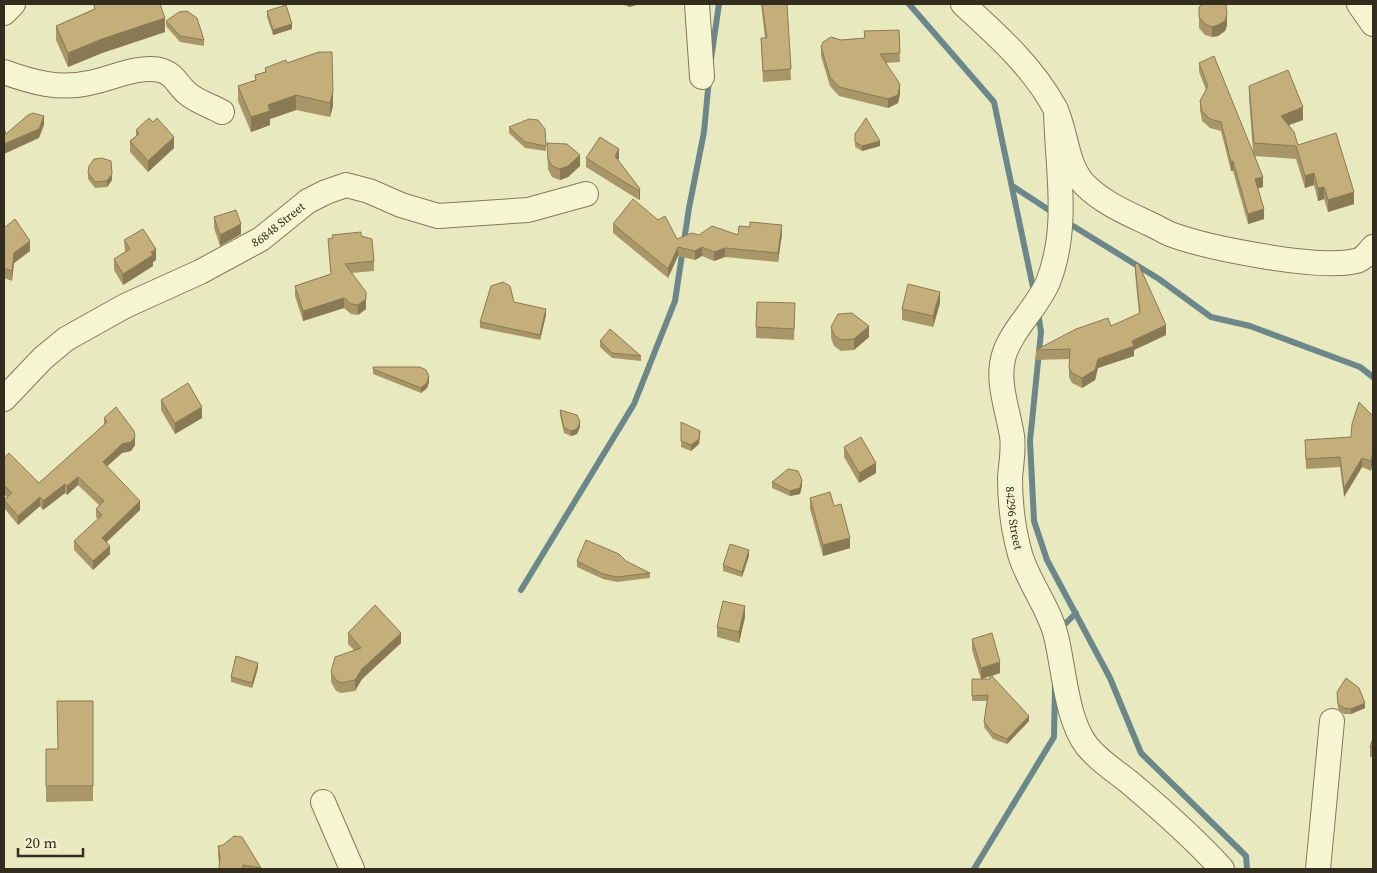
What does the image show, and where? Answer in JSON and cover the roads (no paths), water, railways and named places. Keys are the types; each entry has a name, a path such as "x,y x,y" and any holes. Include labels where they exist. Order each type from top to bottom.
{"street":[{"path":"4,13 12,4"},
{"path":"698,4 702,77"},
{"path":"963,4 999,37 1035,77 1056,110 1066,149 1084,184 1117,209 1169,234 1213,246 1293,260 1327,263 1358,261 1373,248"},
{"path":"1359,4 1373,24"},
{"path":"4,72 31,82 59,87 87,84 137,70 158,70 173,76 188,94 222,112"},
{"name":"84296 Street","path":"1056,110 1057,162 1062,204 1058,249 1048,282 1037,305 1016,332 1004,355 1002,372 1005,402 1012,437 1010,481 1012,518 1020,556 1056,634 1075,722 1086,744 1103,764 1136,789 1222,869"},
{"name":"86848 Street","path":"4,399 43,358 66,338 125,306 200,272 261,239 308,201 326,192 346,185 370,191 401,205 438,216 528,210 586,194"},
{"path":"1318,869 1332,721"},
{"path":"323,802 352,869"}],"waterway":[{"path":"711,59 719,4"},
{"path":"909,4 994,102 1034,292"},
{"path":"521,590 634,404 675,301 689,208 704,132 709,79"},
{"path":"1014,187 1055,214"},
{"path":"1065,221 1159,279 1211,317 1250,326 1360,367 1373,377"},
{"path":"1038,312 1041,332 1030,441 1034,521 1047,560 1110,678 1141,753 1246,856 1247,869"},
{"path":"1060,629 1076,613"},
{"path":"974,869 1054,737 1055,685"}]}
